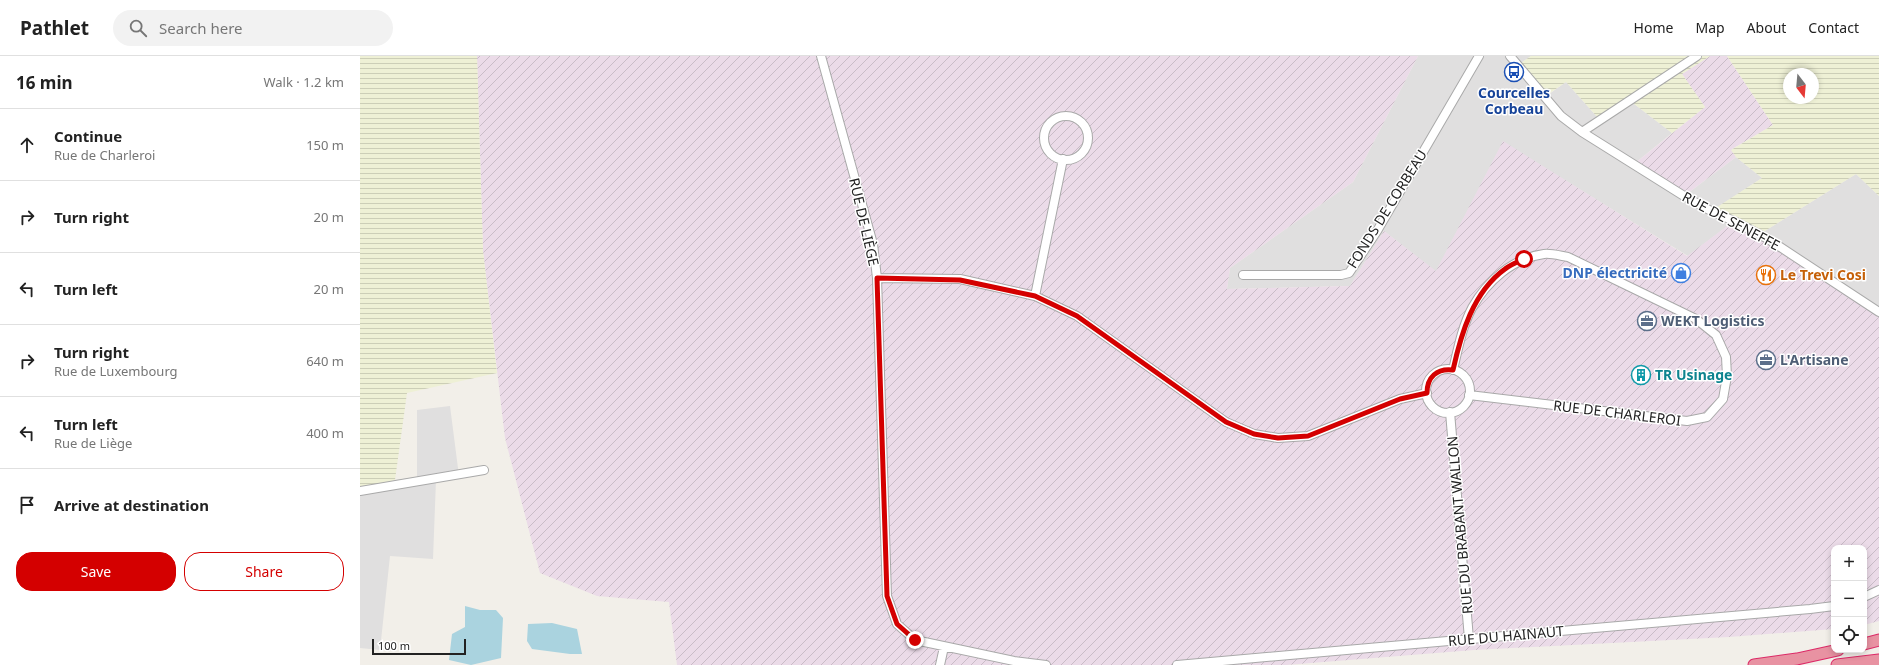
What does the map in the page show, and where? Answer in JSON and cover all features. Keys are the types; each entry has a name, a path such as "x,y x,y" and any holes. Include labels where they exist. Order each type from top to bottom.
{"highway":[{"path":"1867,643 1879,640"},
{"path":"1754,665 1797,659 1831,652"},
{"path":"1838,665 1879,660"}],"street":[{"name":"RUE DE LIÈGE","path":"821,56 873,244 877,278 887,596 897,624 915,640 944,647"},
{"name":"FONDS DE CORBEAU","path":"1243,275 1341,275 1348,273 1377,231 1479,56"},
{"name":"RUE DE SENEFFE","path":"1510,56 1562,116 1582,132 1684,196 1768,239 1879,312"},
{"path":"1582,132 1697,56"},
{"path":"1073,117 1084,126 1087,133 1086,147 1077,157 1062,159 1057,158 1048,150 1045,144 1045,132 1053,121 1059,118 1073,117"},
{"path":"1035,296 1062,159"},
{"name":"RUE DE CHARLEROI","path":"1453,370 1460,338 1472,308 1489,285 1504,270 1524,259 1545,254 1568,257 1696,319 1716,335 1726,357 1727,376 1723,399 1707,417 1687,421 1469,395"},
{"path":"877,278 960,280 1035,296 1077,316 1226,422 1254,434 1278,438 1308,436 1400,399 1427,393"},
{"path":"1446,369 1453,370 1459,372 1468,382 1469,395 1462,407 1450,412 1437,409 1428,400 1427,393 1429,380 1434,374 1446,369"},
{"name":"RUE DU BRABANT WALLON","path":"1450,412 1470,639"},
{"path":"360,492 484,470"},
{"path":"1867,596 1879,590"},
{"name":"RUE DU HAINAUT","path":"1177,665 1831,606"},
{"path":"940,665 944,647 1014,661 1046,665"}],"shaded area":[{"path":"477,56 1418,56 1353,182 1230,268 1227,289 1350,286 1384,231 1436,271 1503,141 1687,256 1734,221 1879,312 1879,621 1867,624 1867,545 1831,545 1831,629 1729,637 1474,650 1286,665 677,665 669,602 597,596 540,573 505,438 483,251"},
{"path":"1418,56 1531,56 1518,65 1545,97 1566,82 1599,119 1629,100 1672,133 1634,164 1684,196 1736,157 1762,178 1712,211 1734,221 1688,256 1503,142 1436,272 1384,231 1350,286 1227,289 1230,268 1353,182"},
{"path":"1710,56 1727,56 1773,125 1732,149 1736,157 1684,196 1634,164 1705,107 1682,74"},
{"path":"1856,174 1879,196 1879,312 1760,234"},
{"path":"450,406 459,476 436,480 433,559 390,556 380,650 360,648 360,491 395,480 417,477 417,410"}],"green space":[{"path":"360,56 477,56 483,251 497,373 407,393 395,480 360,491"},
{"path":"1531,56 1710,56 1682,74 1705,107 1672,133 1629,100 1599,119 1566,82 1544,97 1518,65"},
{"path":"1727,56 1879,56 1879,196 1856,174 1760,234 1711,211 1762,178 1736,157 1731,150 1773,125"}],"water":[{"path":"465,606 480,610 496,610 503,618 501,658 471,665 449,660 452,634 465,627"},
{"path":"552,623 577,629 582,654 532,649 527,641 528,624"}],"place":[{"name":"Courcelles Corbeau","path":"1514,72"},
{"name":"DNP électricité","path":"1681,273"},
{"name":"Le Trevi Cosi","path":"1766,275"},
{"name":"WEKT Logistics","path":"1647,321"},
{"name":"L'Artisane","path":"1766,360"},
{"name":"TR Usinage","path":"1641,375"}],"route":[{"path":"915,640 897,624 887,596 877,278 960,280 1035,296 1077,316 1226,422 1254,434 1278,438 1308,436 1400,399 1427,393 1429,380 1434,374 1446,369 1453,370 1460,338 1472,308 1489,285 1504,270 1524,259"}]}
